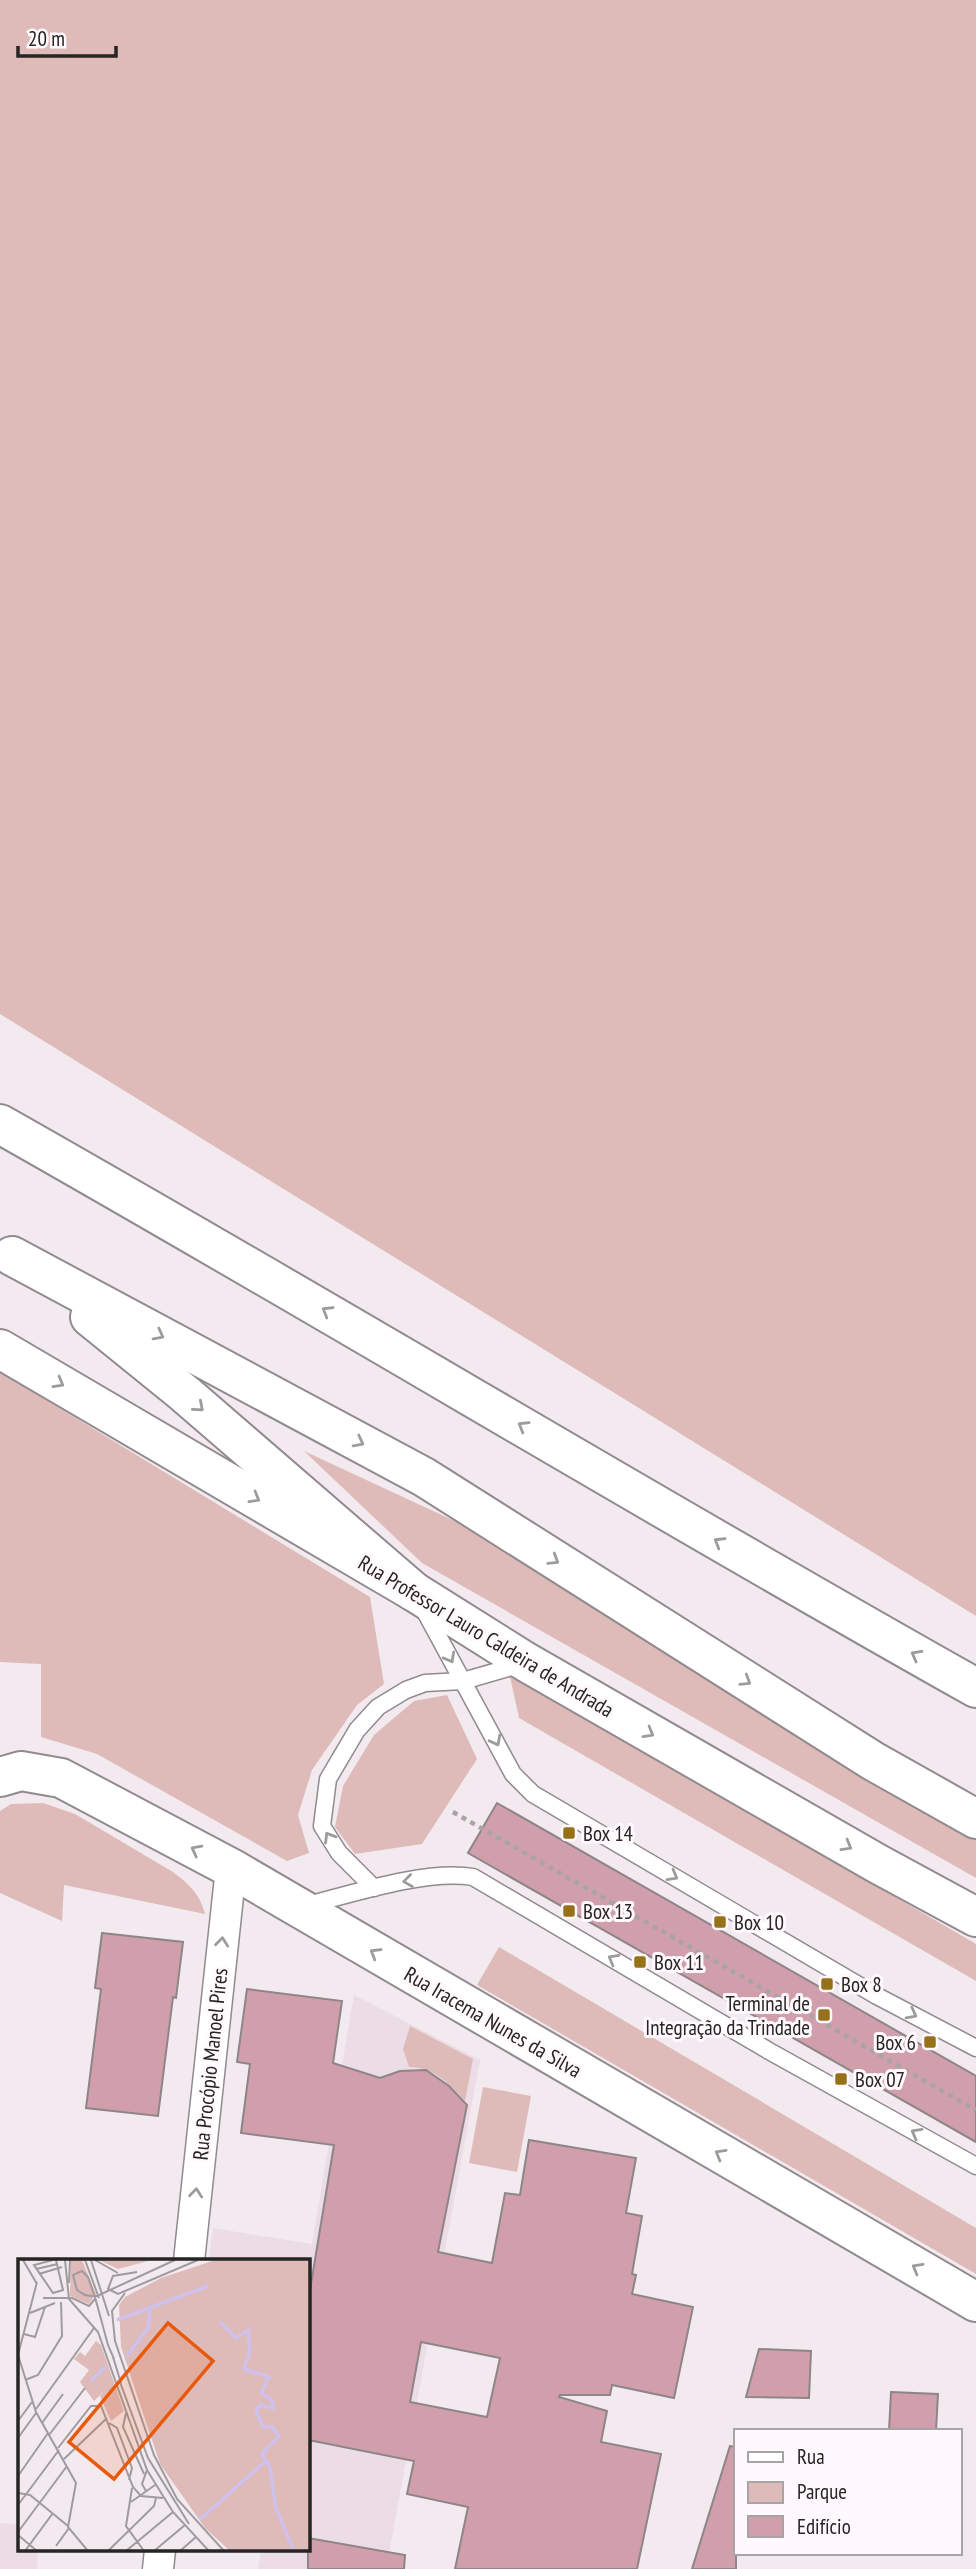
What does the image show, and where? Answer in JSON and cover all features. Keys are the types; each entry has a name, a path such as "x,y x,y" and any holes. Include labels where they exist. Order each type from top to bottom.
{"main road":[{"path":"0,1124 239,1258 777,1576 976,1688"},
{"path":"6,1252 185,1394 413,1591"},
{"path":"6,1252 424,1477 861,1754 976,1819"},
{"name":"Rua Professor Lauro Caldeira de Andrada","path":"0,1349 413,1591 526,1662 865,1857 976,1916"},
{"name":"Rua Iracema Nunes da Silva","path":"0,1777 21,1771 61,1778 231,1868 976,2302"}],"street":[{"name":"Rua Procópio Manoel Pires","path":"190,2259 231,1868"}],"lane":[{"path":"413,1591 513,1774 533,1794 877,1996 976,2048"},
{"path":"374,1888 339,1853 323,1826 328,1779 357,1730 378,1707 407,1690 425,1683 463,1681 526,1662"},
{"path":"299,1908 374,1888 459,1874 473,1877 769,2051 976,2166"}],"path":[{"path":"453,1812 976,2110"}],"shaded area":[{"path":"354,1995 480,2060 386,2569 258,2569 261,2552 310,2552 310,2259 209,2259 213,2228 312,2244"},
{"path":"0,2523 18,2525 18,2552 38,2552 37,2569 0,2569"}],"green space":[{"path":"0,0 976,0 976,1616 0,1014"},
{"path":"0,1372 370,1597 384,1684 357,1705 312,1770 298,1815 309,1853 287,1861 97,1754 41,1737 41,1664 0,1662"},
{"path":"304,1451 502,1543 976,1828 976,1878 422,1563"},
{"path":"509,1672 976,1944 976,1981 519,1718"},
{"path":"447,1695 477,1759 422,1844 355,1854 335,1827 343,1786 374,1735 414,1701"},
{"path":"43,1803 75,1814 173,1872 193,1890 205,1914 64,1885 62,1921 0,1893 0,1811 11,1804"},
{"path":"499,1947 976,2228 976,2274 477,1985"},
{"path":"410,2026 473,2059 465,2101 433,2073 409,2067 403,2049"},
{"path":"483,2087 531,2096 517,2172 469,2163"}],"building":[{"path":"497,1803 976,2076 976,2142 468,1853"},
{"path":"102,1933 183,1942 158,2116 86,2108 101,1989 95,1988"},
{"path":"247,1989 342,2001 333,2063 380,2078 400,2071 426,2070 449,2086 467,2105 438,2252 492,2263 505,2193 520,2195 529,2140 636,2158 626,2213 642,2216 632,2274 636,2275 632,2294 693,2307 674,2398 612,2385 610,2395 559,2397 607,2411 601,2442 661,2454 637,2569 455,2569 468,2507 407,2494 414,2461 310,2440 310,2290 334,2145 241,2133 250,2064 237,2062","holes":["421,2342 500,2358 487,2417 410,2402"]},
{"path":"759,2349 811,2351 809,2398 746,2397"},
{"path":"891,2392 938,2394 936,2429 889,2429"},
{"path":"730,2446 734,2447 736,2569 692,2569"},
{"path":"310,2538 405,2555 404,2569 308,2569"}],"place":[{"name":"Box 14","path":"569,1833"},
{"name":"Box 13","path":"569,1911"},
{"name":"Box 10","path":"720,1922"},
{"name":"Box 11","path":"640,1962"},
{"name":"Box 8","path":"827,1984"},
{"name":"Terminal de Integração da Trindade","path":"824,2015"},
{"name":"Box 6","path":"930,2042"},
{"name":"Box 07","path":"841,2079"}]}
